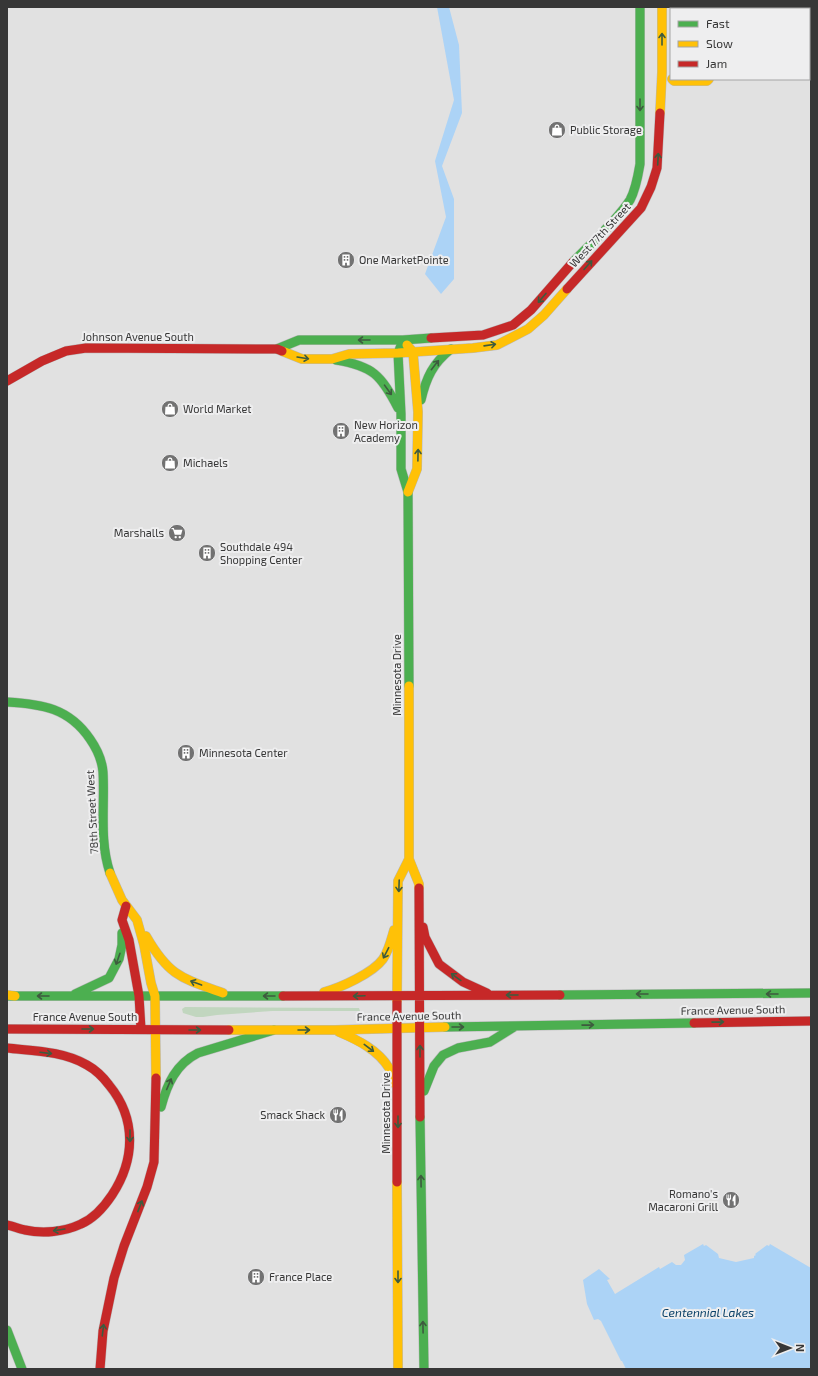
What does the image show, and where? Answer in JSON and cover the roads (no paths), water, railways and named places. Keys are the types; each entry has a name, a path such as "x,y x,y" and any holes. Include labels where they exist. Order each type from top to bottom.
{"main road":[{"name":"West 77th Street","path":"398,353 497,345 528,329 544,315 641,208 651,187 657,168 651,71 640,7"},
{"name":"West 77th Street","path":"403,340 483,335 498,331 513,324 531,310 574,261 608,226 630,199 637,182 640,164 651,71 662,7"},
{"path":"651,71 670,65"},
{"path":"651,71 670,78"},
{"path":"673,80 708,80"},
{"name":"Johnson Avenue South","path":"277,349 299,340 403,340"},
{"path":"403,340 413,352"},
{"name":"Minnesota Drive","path":"403,340 398,353 401,414 401,469 408,492 409,859 419,884 419,1027 424,1369"},
{"name":"Johnson Avenue South","path":"7,381 42,360 66,351 86,348 277,349 302,359 332,359 350,354 398,353"},
{"path":"418,412 426,380 434,364 452,349"},
{"name":"Minnesota Drive","path":"408,492 418,469 418,412 413,352"},
{"path":"332,359 354,363 370,370 390,392 401,414"},
{"name":"78th Street West","path":"7,702 26,702 45,705 64,712 79,724 92,742 102,763 104,849 113,882 126,906 136,918 143,942 151,988 155,996 155,1136"},
{"name":"Minnesota Drive","path":"398,1369 398,881 409,859"},
{"path":"71,996 109,978 119,959 122,946 122,920 126,906"},
{"path":"419,913 425,937 439,964 463,982 491,995"},
{"path":"305,996 336,990 362,976 382,960 390,945 398,917"},
{"path":"136,918 155,951 173,972 186,980 233,996"},
{"path":"122,920 128,940 139,996 141,1029"},
{"name":"France Avenue South","path":"10,995 305,996 398,994 491,995 811,993"},
{"name":"France Avenue South","path":"7,1029 334,1030 419,1027 811,1021"},
{"path":"420,1105 428,1074 435,1062 446,1052 491,1041 515,1026"},
{"path":"100,1369 103,1331 107,1306 124,1246 147,1187 154,1162 155,1136 164,1096 174,1072 182,1062 196,1053 274,1030"},
{"path":"334,1030 358,1040 371,1048 388,1066 398,1097"},
{"path":"7,1048 71,1057 86,1064 97,1072 115,1091 122,1103 130,1128 130,1154 124,1175 119,1187 102,1210 89,1220 66,1229 55,1231 24,1230 7,1225"},
{"path":"7,1330 22,1369"}],"water":[{"path":"437,7 449,7 459,45 462,113 442,166 454,199 454,279 441,294 425,274 446,217 435,161 454,100"},
{"name":"Centennial Lakes","path":"703,1244 718,1254 719,1258 736,1262 754,1258 756,1255 755,1254 770,1244 811,1268 811,1369 626,1369 601,1321 598,1319 594,1320 587,1304 583,1280 599,1269 610,1279 607,1280 615,1294 659,1267 660,1269 672,1262 676,1265 681,1265 685,1260 684,1255"}],"place":[{"name":"Public Storage","path":"557,130"},
{"name":"One MarketPointe","path":"346,260"},
{"name":"World Market","path":"170,409"},
{"name":"New Horizon Academy","path":"341,431"},
{"name":"Michaels","path":"170,463"},
{"name":"Marshalls","path":"177,533"},
{"name":"Southdale 494 Shopping Center","path":"207,553"},
{"name":"Minnesota Center","path":"186,753"},
{"name":"Smack Shack","path":"338,1115"},
{"name":"Romano's Macaroni Grill","path":"731,1200"},
{"name":"France Place","path":"256,1277"}]}
